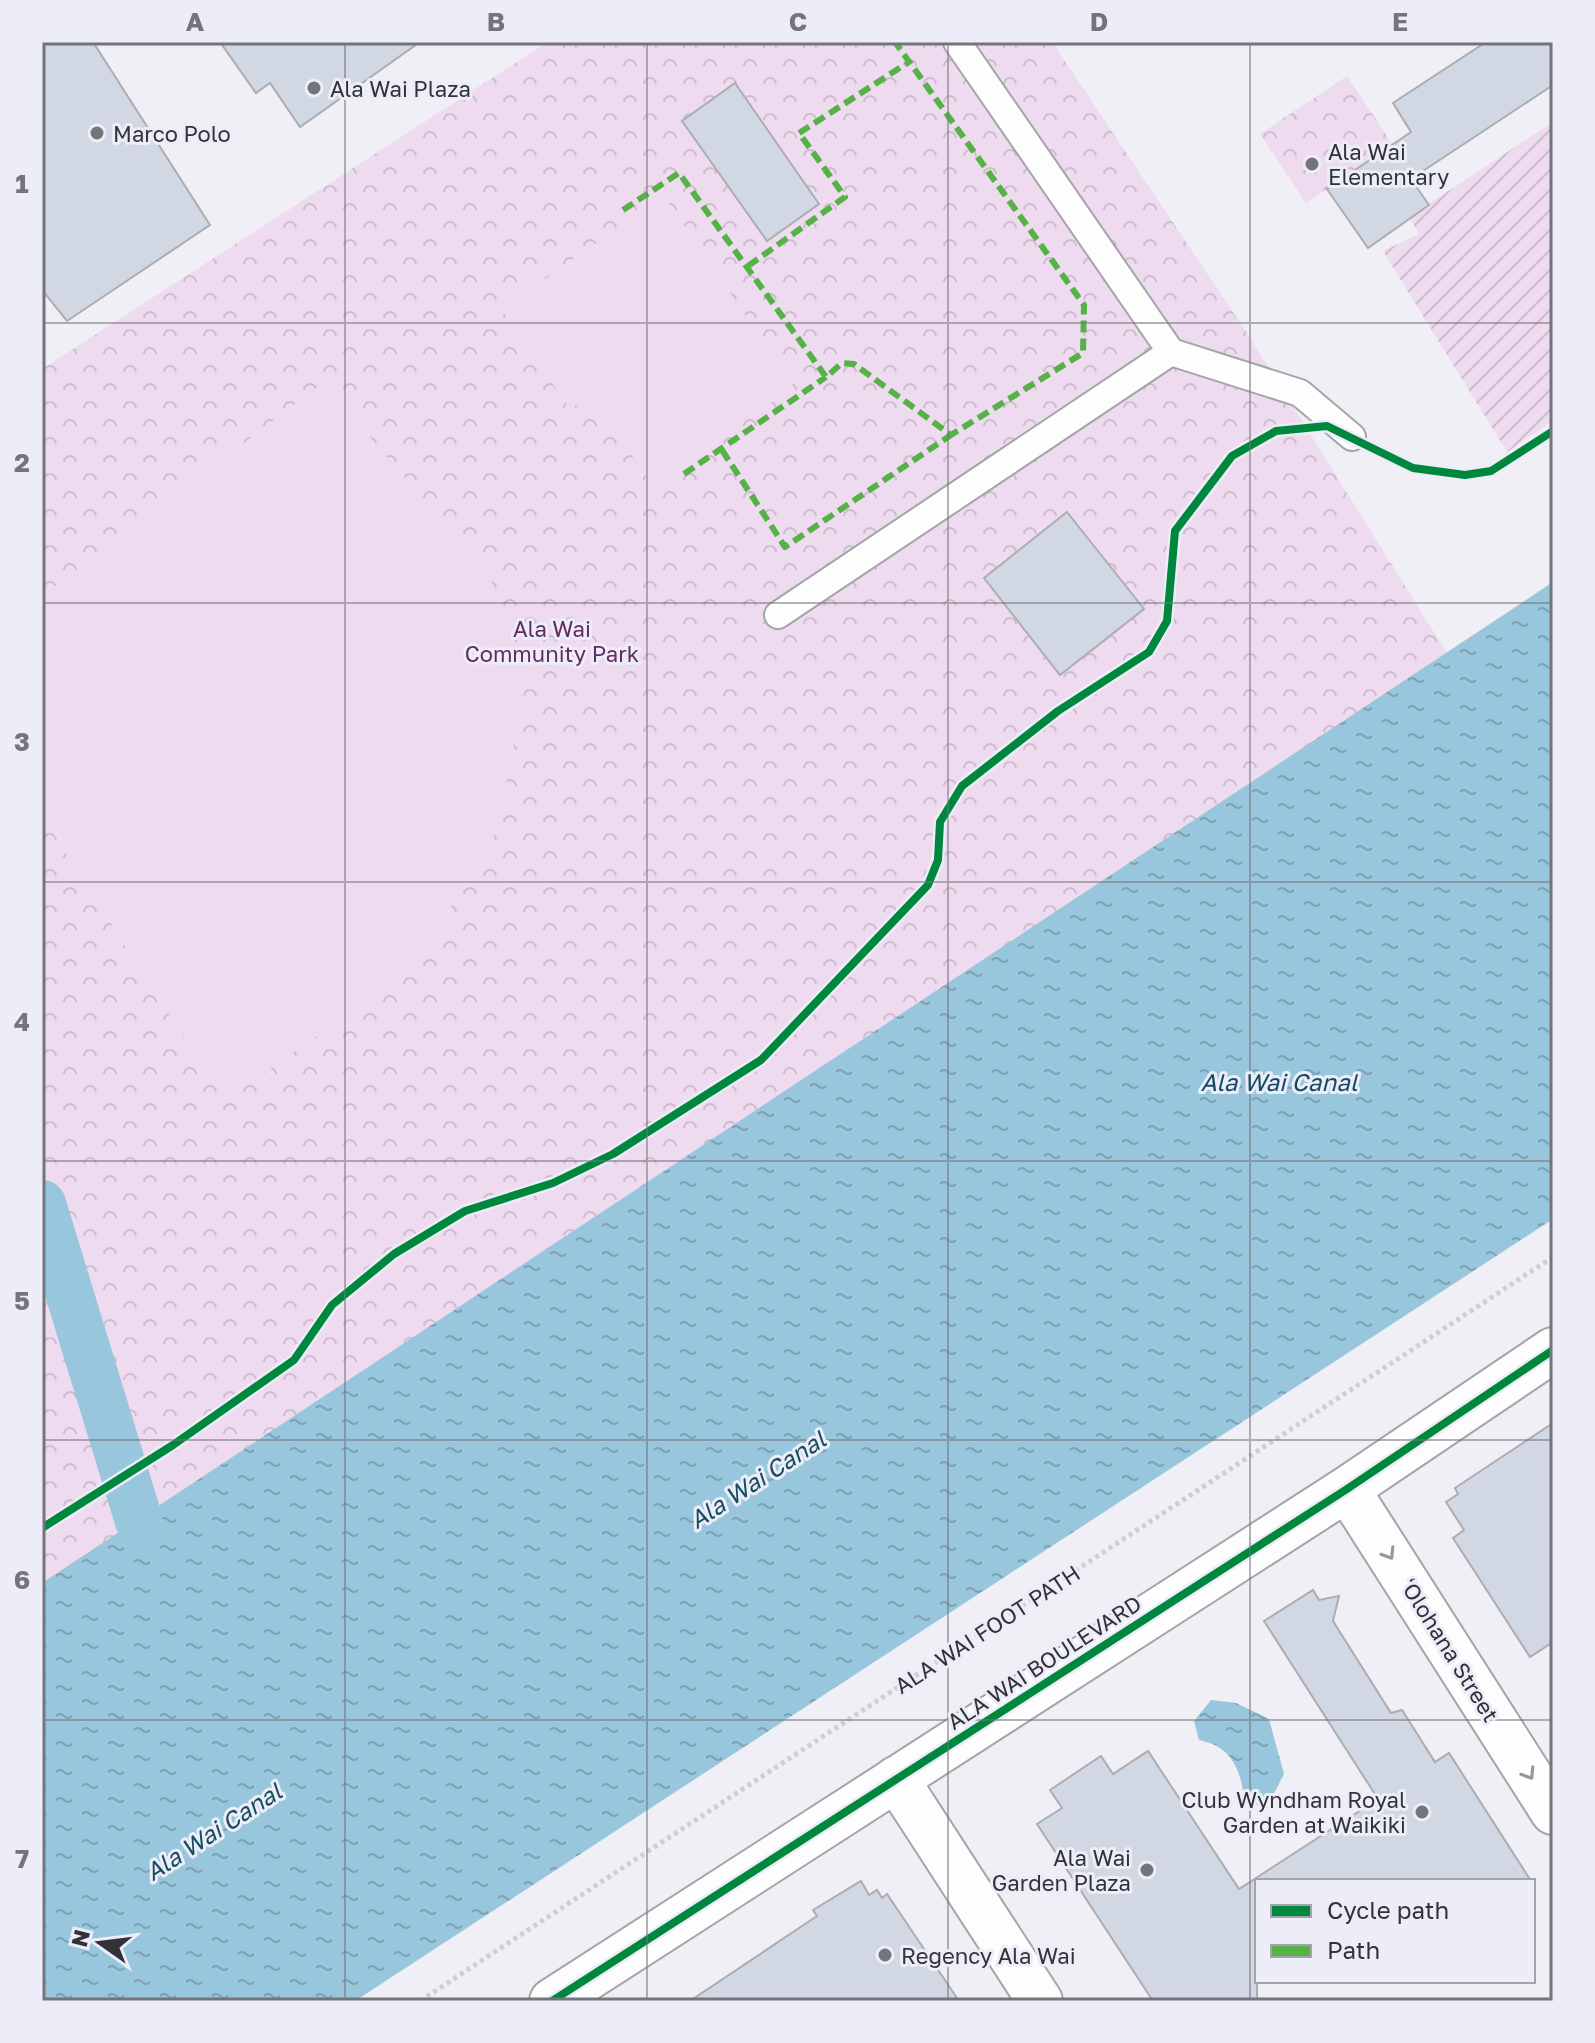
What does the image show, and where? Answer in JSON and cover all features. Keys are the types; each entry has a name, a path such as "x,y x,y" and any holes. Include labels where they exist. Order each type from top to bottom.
{"main road":[{"name":"ALA WAI BOULEVARD","path":"552,2001 1347,1489 1553,1350"},
{"name":"ʻOlohana Street","path":"1347,1489 1553,1812"},
{"path":"896,1779 1040,2001"}],"lane":[{"path":"957,42 1171,352 1300,393 1352,437"},
{"path":"778,615 1171,352"}],"green space":[{"name":"Ala Wai Community Park","path":"548,42 1052,42 1247,333 1447,653 42,1583 42,369"},
{"path":"1347,76 1393,145 1306,203 1260,134"},
{"path":"1553,122 1553,421 1507,452 1383,251 1419,234 1409,217"},
{"path":"664,196 794,387 652,485 590,395 570,409 501,309"},
{"path":"323,383 489,575 526,684 496,832 413,968 225,1101 42,816 42,596"}],"water":[{"name":"Ala Wai Canal","path":"1553,582 1553,1219 355,2001 42,2001 42,1583"},
{"path":"1211,1700 1236,1703 1269,1719 1284,1774 1271,1799 1261,1807 1244,1797 1240,1776 1226,1753 1199,1740 1194,1721"}],"building":[{"name":"Marco Polo","path":"42,42 93,42 210,225 67,321 42,290"},
{"name":"Ala Wai Plaza","path":"220,42 420,42 300,127 270,83 256,93"},
{"path":"1486,42 1553,42 1553,85 1411,179 1429,205 1368,248 1327,189 1411,132 1393,103"},
{"path":"735,83 819,204 767,241 682,121"},
{"path":"1067,512 1144,609 1060,675 984,578"},
{"path":"1553,1423 1553,1642 1530,1657 1453,1538 1464,1530 1446,1502 1458,1494 1455,1488"},
{"path":"1313,1590 1319,1600 1339,1596 1333,1621 1391,1713 1402,1710 1435,1762 1449,1753 1530,1879 1255,1879 1257,2001 1153,2001 1037,1824 1062,1808 1050,1790 1101,1756 1113,1774 1148,1751 1239,1889 1378,1799 1264,1621"},
{"path":"861,1881 869,1895 877,1890 882,1898 887,1894 959,2001 690,2001 817,1916 813,1910"}],"waterway":[{"path":"42,1204 139,1521"}],"marked path":[{"path":"623,210 679,173 826,377 842,363 854,364 951,435 1083,353 1084,305 895,42"},
{"path":"748,266 845,197 799,133 909,62"},
{"path":"684,474 826,377"},
{"path":"722,450 785,547 951,435"}],"cycle path":[{"path":"42,1528 173,1445 294,1360 332,1305 394,1254 465,1211 553,1183 613,1154 761,1060 928,885 938,860 940,822 962,786 1058,711 1149,652 1167,621 1175,531 1232,456 1276,431 1327,426 1413,468 1465,475 1491,471 1553,431"},
{"path":"552,2001 1347,1489 1553,1350"}],"place":[{"name":"Ala Wai Plaza","path":"314,88"},
{"name":"Marco Polo","path":"97,133"},
{"name":"Ala Wai Elementary","path":"1312,164"},
{"name":"Club Wyndham Royal Garden at Waikiki","path":"1422,1812"},
{"name":"Ala Wai Garden Plaza","path":"1147,1870"},
{"name":"Regency Ala Wai","path":"885,1955"}]}
